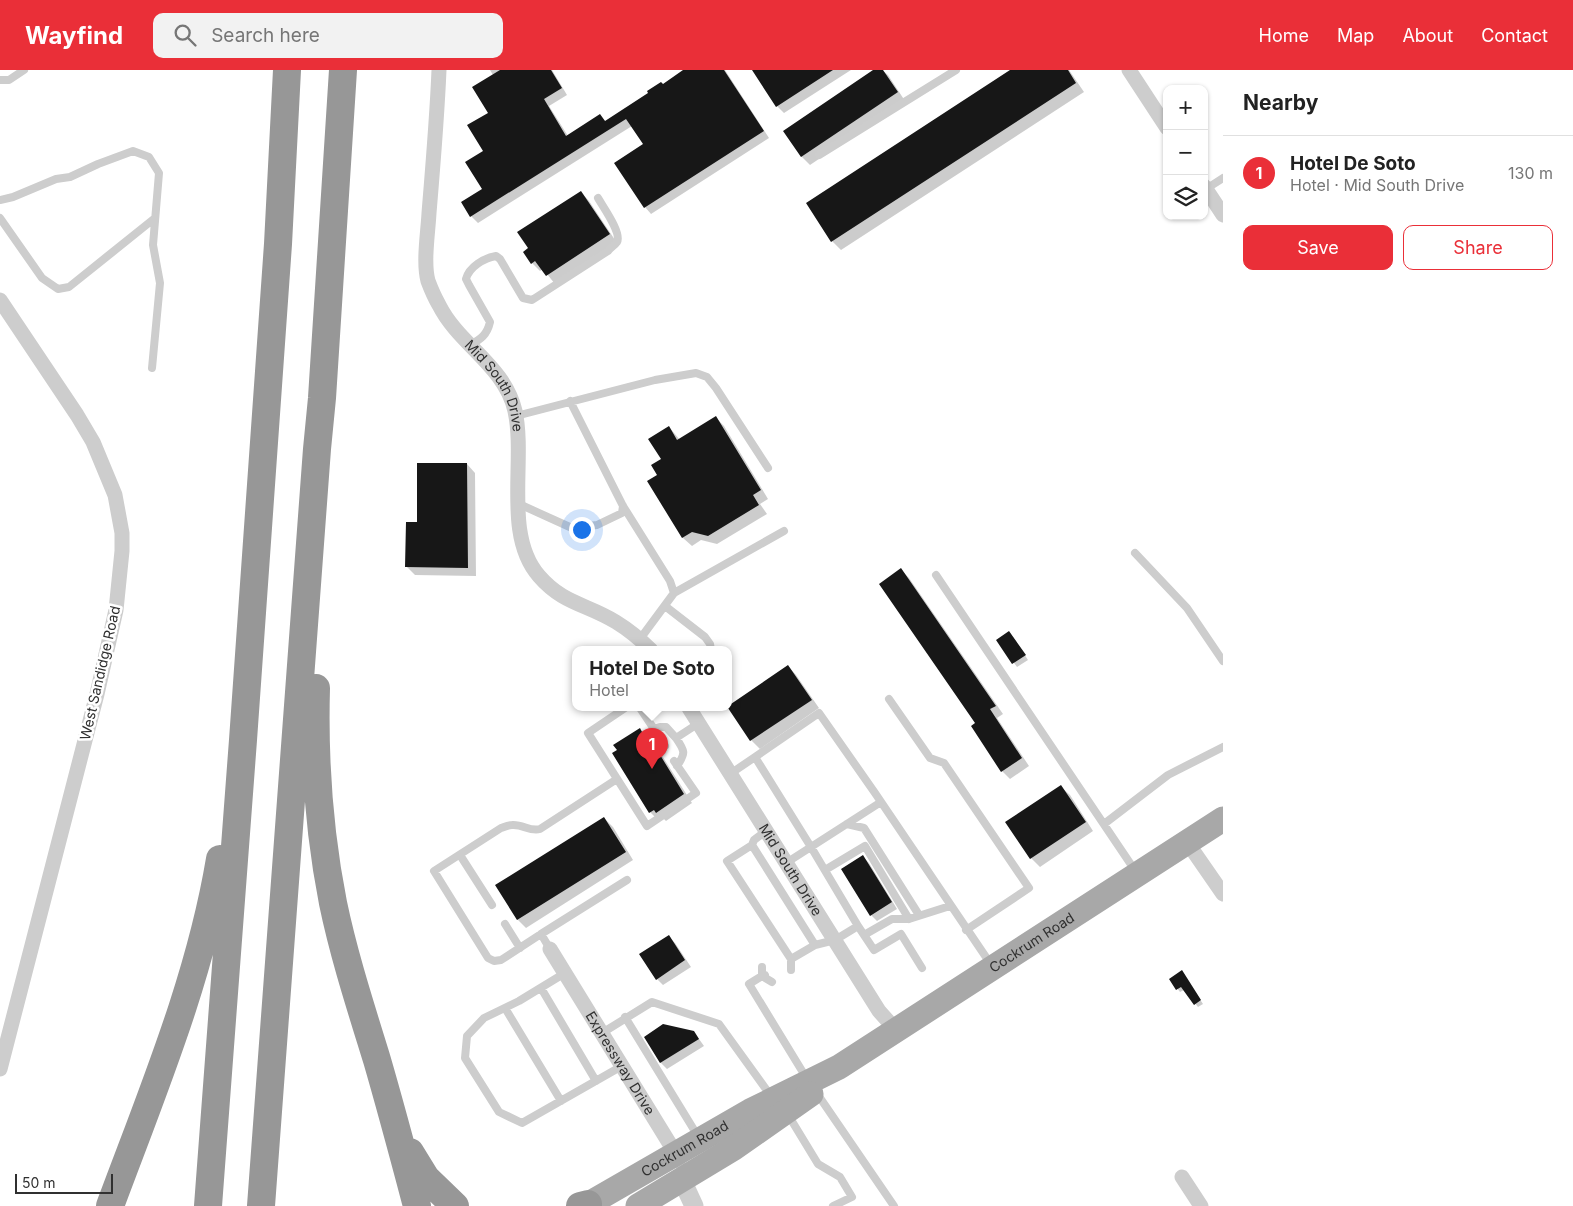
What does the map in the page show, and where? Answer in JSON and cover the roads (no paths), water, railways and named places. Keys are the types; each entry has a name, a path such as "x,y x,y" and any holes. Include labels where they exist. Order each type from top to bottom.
{"highway":[{"path":"208,1206 244,740 278,244 287,70"},
{"path":"260,1206 322,398 343,70"},
{"path":"317,449 320,538 315,717 317,783 321,827 334,904 343,943 417,1206"},
{"path":"110,1206 158,1076 196,963 218,869 230,795 244,740"},
{"path":"396,1130 426,1178 455,1206"}],"main road":[{"name":"Cockrum Road","path":"584,1205 700,1140 780,1106 1223,819"},
{"name":"Cockrum Road","path":"638,1206 734,1148 780,1106"}],"street":[{"name":"Mid South Drive","path":"440,70 427,243 428,280 444,314 496,372 507,387 513,400 519,435 519,520 525,552 538,576 558,594 614,621 647,646"},
{"path":"1128,70 1163,122"},
{"path":"1208,192 1223,215"},
{"name":"West Sandidge Road","path":"0,300 93,442 115,495 122,532 116,610 97,694 0,1069"},
{"name":"Mid South Drive","path":"691,711 879,1011 896,1030"},
{"path":"1187,842 1223,894"},
{"name":"Expressway Drive","path":"550,949 676,1154 682,1180"},
{"path":"1182,1177 1201,1206"},
{"path":"682,1180 694,1206"}],"lane":[{"path":"0,80 8,80 24,70"},
{"path":"819,155 956,70"},
{"path":"0,200 13,197 56,179 70,177 133,151 149,156 160,172 153,245 160,282 152,368"},
{"path":"1208,186 1223,178"},
{"path":"470,345 481,339 487,332 490,322 468,285 466,279 471,269 496,256 500,259 523,298 532,300 608,251 617,242 616,230 598,198"},
{"path":"0,218 42,278 58,289 69,286 156,218"},
{"path":"516,416 655,380 696,373 707,378 716,388 768,468"},
{"path":"570,402 623,506 670,581 674,593"},
{"path":"519,504 572,528 597,525 622,513 623,506"},
{"path":"640,639 674,593 784,532"},
{"path":"1135,553 1187,608 1223,661"},
{"path":"936,575 1138,874"},
{"path":"664,606 705,637 710,646"},
{"path":"889,699 930,758 944,763 1029,888 966,930"},
{"path":"621,711 588,733 647,826 696,793 676,763 684,752 676,738 666,727 654,730"},
{"path":"642,711 665,746"},
{"path":"730,774 818,713 881,802 993,968"},
{"path":"676,738 699,723"},
{"path":"1104,824 1168,775 1223,747"},
{"path":"755,757 874,950 901,934"},
{"path":"617,779 540,828 532,830 519,825 501,828 434,871 482,950 488,958 494,961 501,960 627,880"},
{"path":"786,863 881,802"},
{"path":"847,824 864,828 919,915"},
{"path":"766,831 754,840 752,845 727,861 786,958 791,970"},
{"path":"752,845 815,945"},
{"path":"825,870 865,846 910,918"},
{"path":"460,854 492,905"},
{"path":"864,936 892,919 910,918 950,906"},
{"path":"892,919 922,968"},
{"path":"505,924 520,948"},
{"path":"786,958 815,945 834,940 858,926"},
{"path":"541,934 550,949"},
{"path":"772,982 764,972 749,984 812,1086 894,1206"},
{"path":"564,973 505,1008 484,1018 466,1036 465,1058 499,1112 522,1123 622,1066"},
{"path":"540,988 596,1080"},
{"path":"602,1033 652,1002 719,1024 780,1106 818,1164 840,1177 852,1197 833,1206"},
{"path":"505,1008 561,1100"},
{"path":"626,1017 700,1140"}],"place":[{"name":"Hotel De Soto","path":"652,769"}]}
